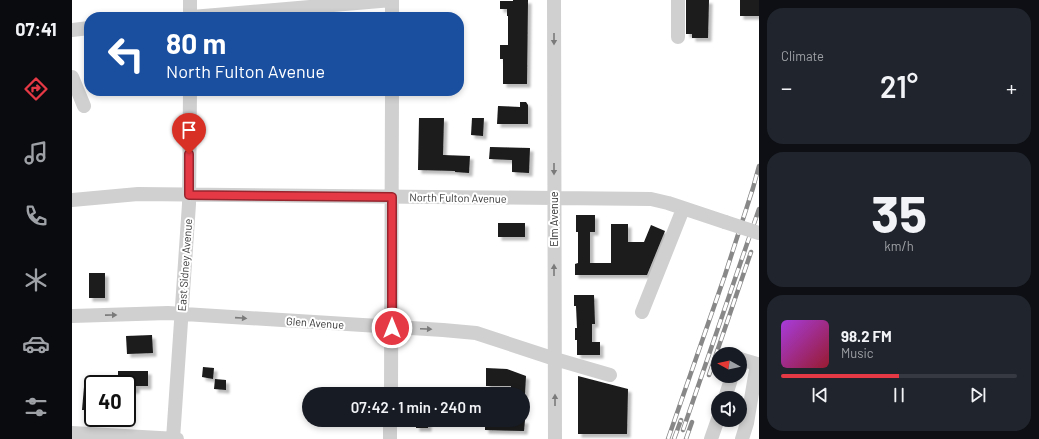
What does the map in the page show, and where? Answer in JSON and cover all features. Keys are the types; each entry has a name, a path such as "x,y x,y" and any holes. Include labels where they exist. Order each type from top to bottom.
{"street":[{"path":"190,0 191,12"},
{"path":"250,12 392,0 392,12"},
{"name":"Elm Avenue","path":"554,0 555,439"},
{"path":"678,0 678,37"},
{"path":"72,33 84,29"},
{"path":"72,77 84,106"},
{"name":"East Sidney Avenue","path":"173,439 189,195 190,96"},
{"path":"391,387 392,96"},
{"name":"North Fulton Avenue","path":"72,200 138,194 651,199 668,203 759,233"},
{"path":"642,312 683,209"},
{"name":"Glen Avenue","path":"72,316 181,314 442,330 476,334 610,375"},
{"path":"742,439 747,423 757,364 747,361"},
{"path":"390,427 390,439"},
{"path":"711,439 715,427"},
{"path":"72,433 177,439"}],"building":[{"path":"528,0 527,84 503,84 503,59 500,59 500,45 508,45 508,16 507,9 500,9 500,1"},
{"path":"686,0 709,0 708,38 692,38 692,34 686,34"},
{"path":"740,0 759,0 759,16 740,16"},
{"path":"520,102 526,102 528,105 528,124 497,124 498,106 520,107"},
{"path":"419,118 444,118 443,155 470,156 469,173 418,170"},
{"path":"472,118 484,118 483,136 471,135"},
{"path":"490,147 530,148 529,173 512,172 512,160 489,159"},
{"path":"576,215 595,215 595,232 590,232 590,263 611,263 611,224 628,224 628,242 644,242 651,225 665,231 647,275 575,275 575,264 578,263 578,232 576,232"},
{"path":"498,223 525,223 525,237 498,237"},
{"path":"89,273 105,273 105,298 89,298"},
{"path":"574,295 594,295 595,324 592,324 592,342 600,342 600,355 577,355 577,340 575,340 575,328 577,328 576,306 574,306"},
{"path":"152,335 153,353 127,354 126,336"},
{"path":"203,367 214,368 213,379 202,377"},
{"path":"486,368 507,369 526,376 525,387 486,386"},
{"path":"118,371 148,371 148,386 136,386 136,375 118,375"},
{"path":"578,376 628,389 627,434 578,434"},
{"path":"215,379 226,380 226,390 214,389"},
{"path":"84,387 84,410 82,410"},
{"path":"416,427 428,427 428,428"},
{"path":"485,427 524,427 524,431 485,430"}],"railway":[{"path":"668,439 725,275 759,166"},
{"path":"683,430 759,209"},
{"path":"709,375 751,252"},
{"path":"674,439 681,420"},
{"path":"686,439 692,422"}],"route":[{"path":"189,154 189,195 392,197 392,328"}]}
